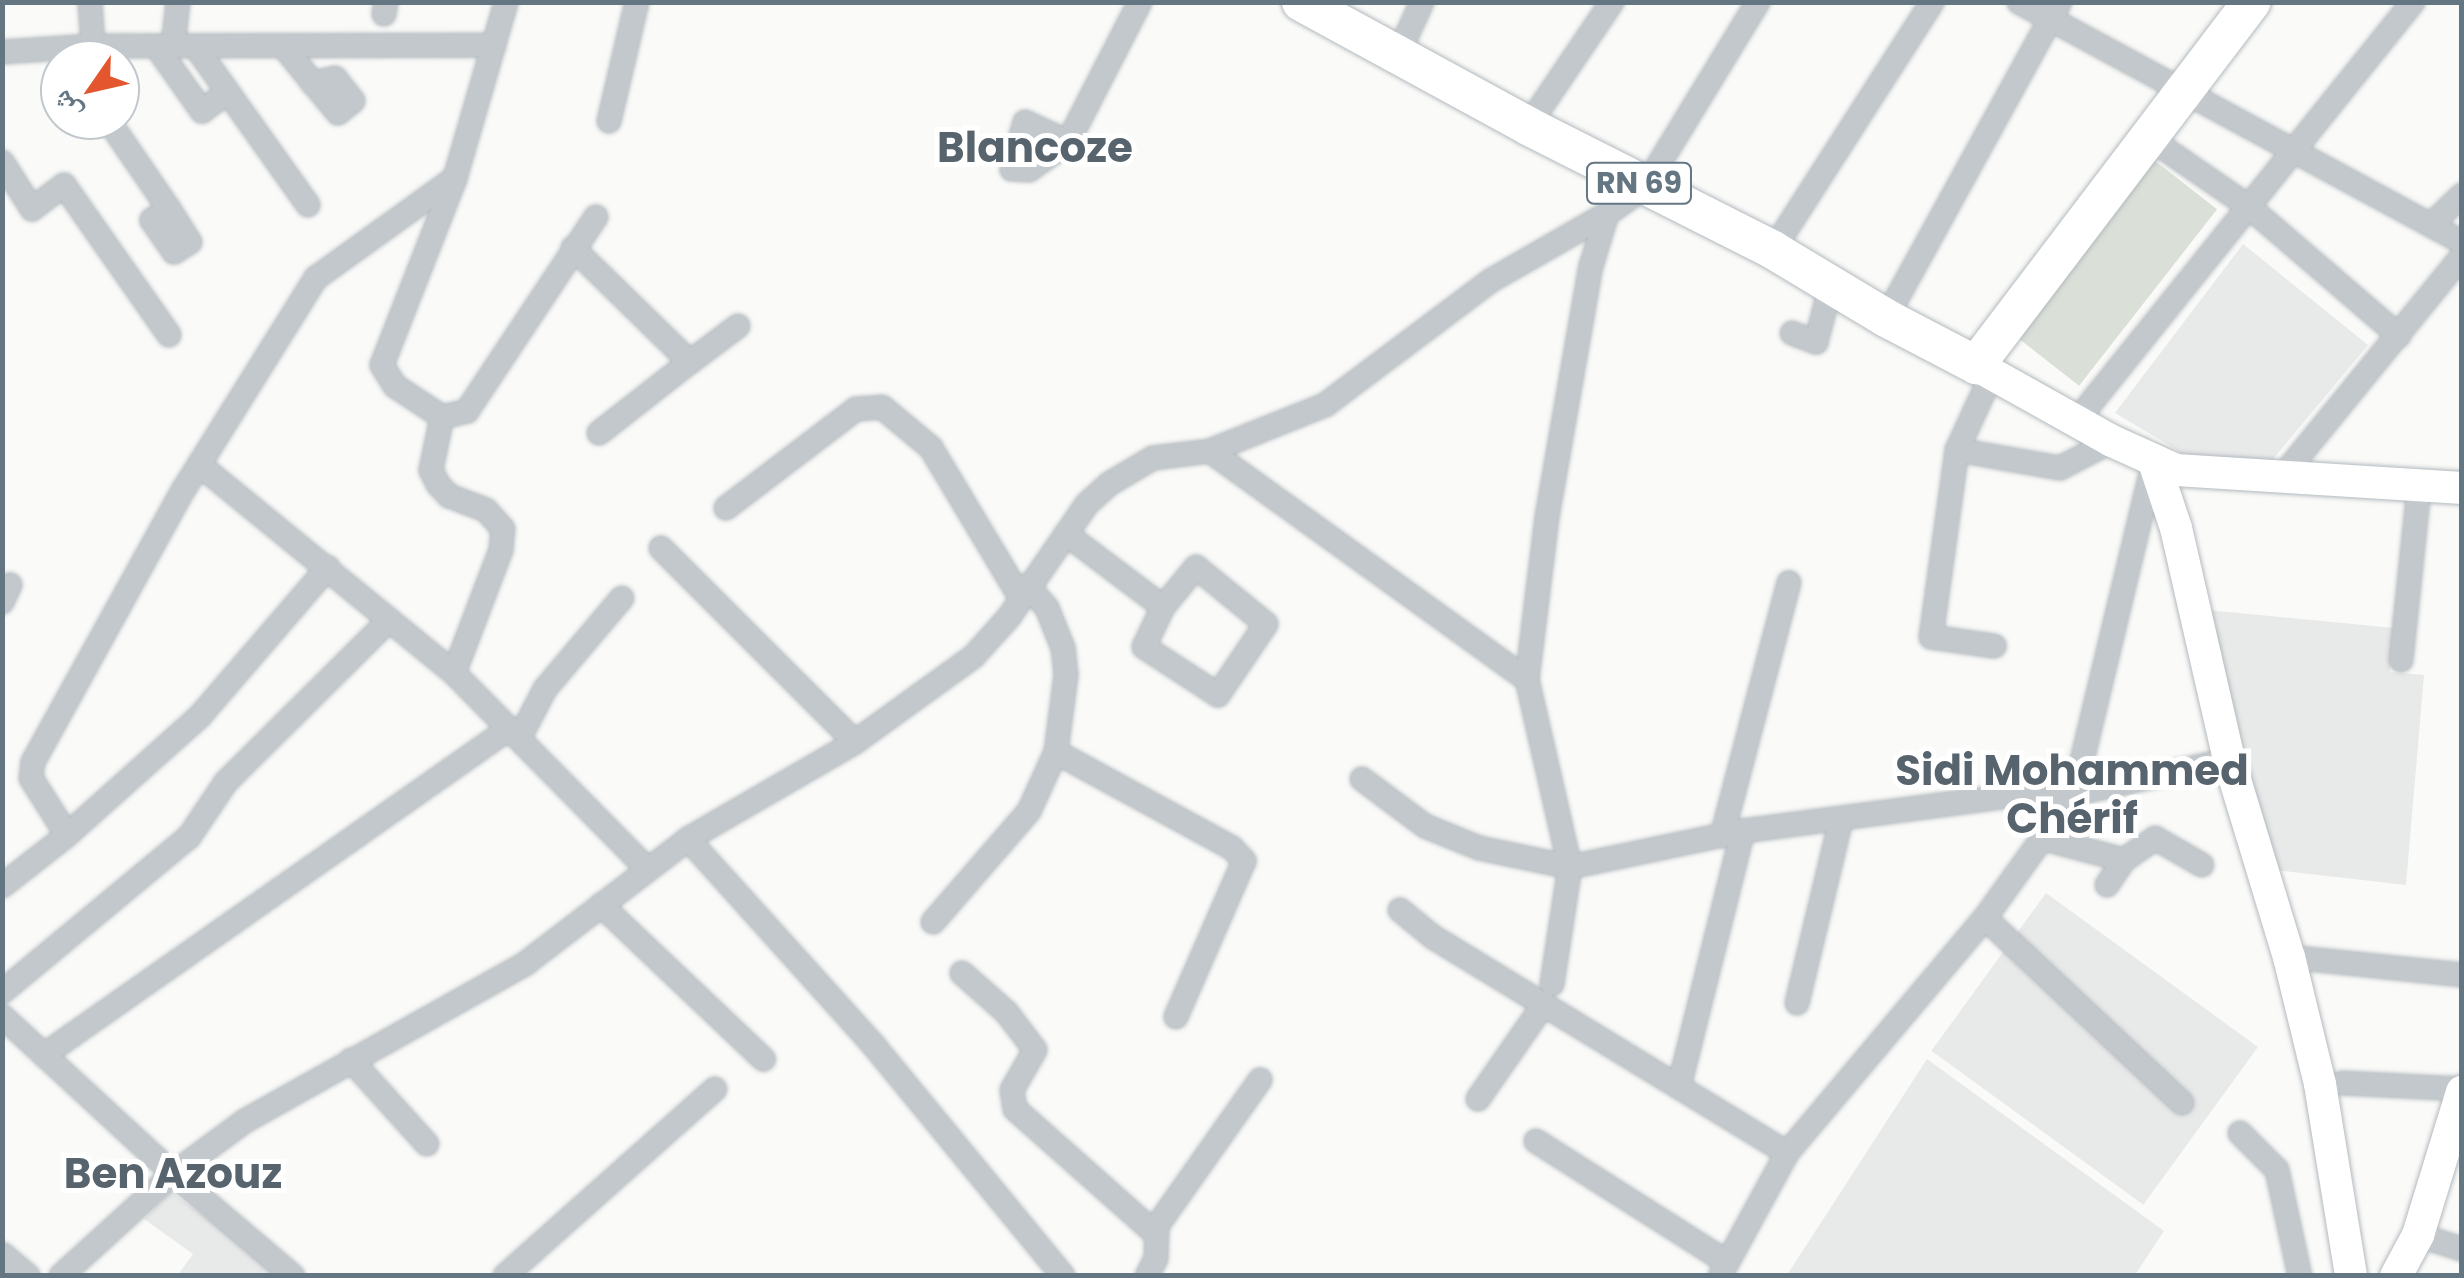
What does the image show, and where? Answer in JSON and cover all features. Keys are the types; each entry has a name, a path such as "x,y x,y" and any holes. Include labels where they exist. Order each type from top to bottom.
{"main road":[{"name":"RN 69","path":"1300,2 1528,126 1773,250 1886,318 1984,369"},
{"path":"2252,2 2182,92 1984,369 2154,462 2201,474 2462,488"},
{"path":"2154,462 2176,528 2229,760 2288,957 2332,1140 2351,1276"},
{"path":"2396,1276 2418,1235 2462,1091"}],"street":[{"path":"90,2 93,40"},
{"path":"178,2 175,46 202,110 228,92"},
{"path":"506,2 455,178 382,365 395,386 442,417 467,410 596,217"},
{"path":"609,121 637,2"},
{"path":"1068,142 1140,2"},
{"path":"1397,56 1422,2"},
{"path":"1528,126 1612,2"},
{"path":"70,1268 173,1174 244,1121 526,963 688,838 855,742 973,656 1009,617 1024,591 1098,494 1153,458 1210,451 1325,406 1490,281 1607,214 1645,187 1758,2"},
{"path":"1773,250 1932,2"},
{"path":"2019,2 2055,11 2182,92 2293,147 2462,242"},
{"path":"2078,419 2412,2"},
{"path":"1886,318 2055,11"},
{"path":"140,46 494,45"},
{"path":"175,46 228,92 308,204"},
{"path":"284,46 313,83"},
{"path":"2,52 40,53"},
{"path":"2149,138 2248,206 2399,336"},
{"path":"122,140 169,209"},
{"path":"2,162 32,208 64,185 169,335"},
{"path":"67,835 30,778 33,762 201,466 316,278 455,178"},
{"path":"2431,225 2462,194"},
{"path":"1478,1099 1548,994 1570,867 1527,680 1547,517 1562,448 1575,344 1590,266 1607,214"},
{"path":"574,248 690,362"},
{"path":"2281,478 2462,256"},
{"path":"1792,332 1816,342 1831,285"},
{"path":"598,433 738,326"},
{"path":"1984,369 1957,450 1931,637 1994,646"},
{"path":"726,508 856,409 882,407 931,448 1024,591 1046,608 1062,648 1066,676 1056,752 1029,811 933,922"},
{"path":"442,417 431,470 438,484 448,496 486,510 503,529 501,550 454,672"},
{"path":"1957,450 2060,468 2112,441"},
{"path":"1210,451 1527,680"},
{"path":"1536,1141 1724,1269 1787,1153 1885,1031 1985,918 2074,794 2154,462"},
{"path":"201,466 454,672 647,869"},
{"path":"2401,660 2419,488"},
{"path":"1066,534 1162,606"},
{"path":"661,548 855,742"},
{"path":"2,886 67,835 200,716 328,567"},
{"path":"1196,567 1266,624 1218,695 1144,647 1162,606 1196,567"},
{"path":"1679,1087 1790,584"},
{"path":"44,1055 515,733 546,689 622,598"},
{"path":"2,992 190,837 226,782 389,620"},
{"path":"1056,752 1232,848 1244,861 1176,1017"},
{"path":"1362,779 1425,826 1480,848 1570,867 1732,833 2032,793 2074,794 2229,760"},
{"path":"1797,1003 1841,820"},
{"path":"688,838 875,1047 1063,1276"},
{"path":"2107,884 2124,860 2155,838 2202,865"},
{"path":"2044,839 2124,860"},
{"path":"601,905 763,1059"},
{"path":"1400,910 1433,937 1548,994 1679,1087 1787,1153"},
{"path":"1985,918 2182,1104"},
{"path":"2288,957 2462,975"},
{"path":"962,974 1008,1014 1036,1050 1012,1090 1015,1109 1156,1234"},
{"path":"2,1016 173,1174 292,1276"},
{"path":"351,1060 428,1144"},
{"path":"1147,1276 1156,1258 1156,1234 1260,1080"},
{"path":"2343,1082 2462,1091"},
{"path":"505,1276 715,1088"},
{"path":"2240,1132 2277,1170 2300,1276"},
{"path":"2418,1235 2462,1249"},
{"path":"2,1254 28,1276"},
{"path":"70,1268 97,1276"}],"shaded area":[{"path":"2154,160 2217,209 2079,386 2016,337"},
{"path":"2243,244 2368,345 2269,464 2187,456 2115,413"},
{"path":"2207,610 2394,628 2390,672 2424,675 2406,885 2275,870"},
{"path":"2046,893 2258,1047 2143,1205 1931,1051"},
{"path":"1927,1059 2164,1231 2135,1275 1787,1275"},
{"path":"171,1192 286,1275 178,1275 193,1254 144,1219"}],"district":[{"name":"Blancoze","path":"1035,148"},
{"name":"Sidi Mohammed Chérif","path":"2072,795"},
{"name":"Ben Azouz","path":"173,1174"}]}
